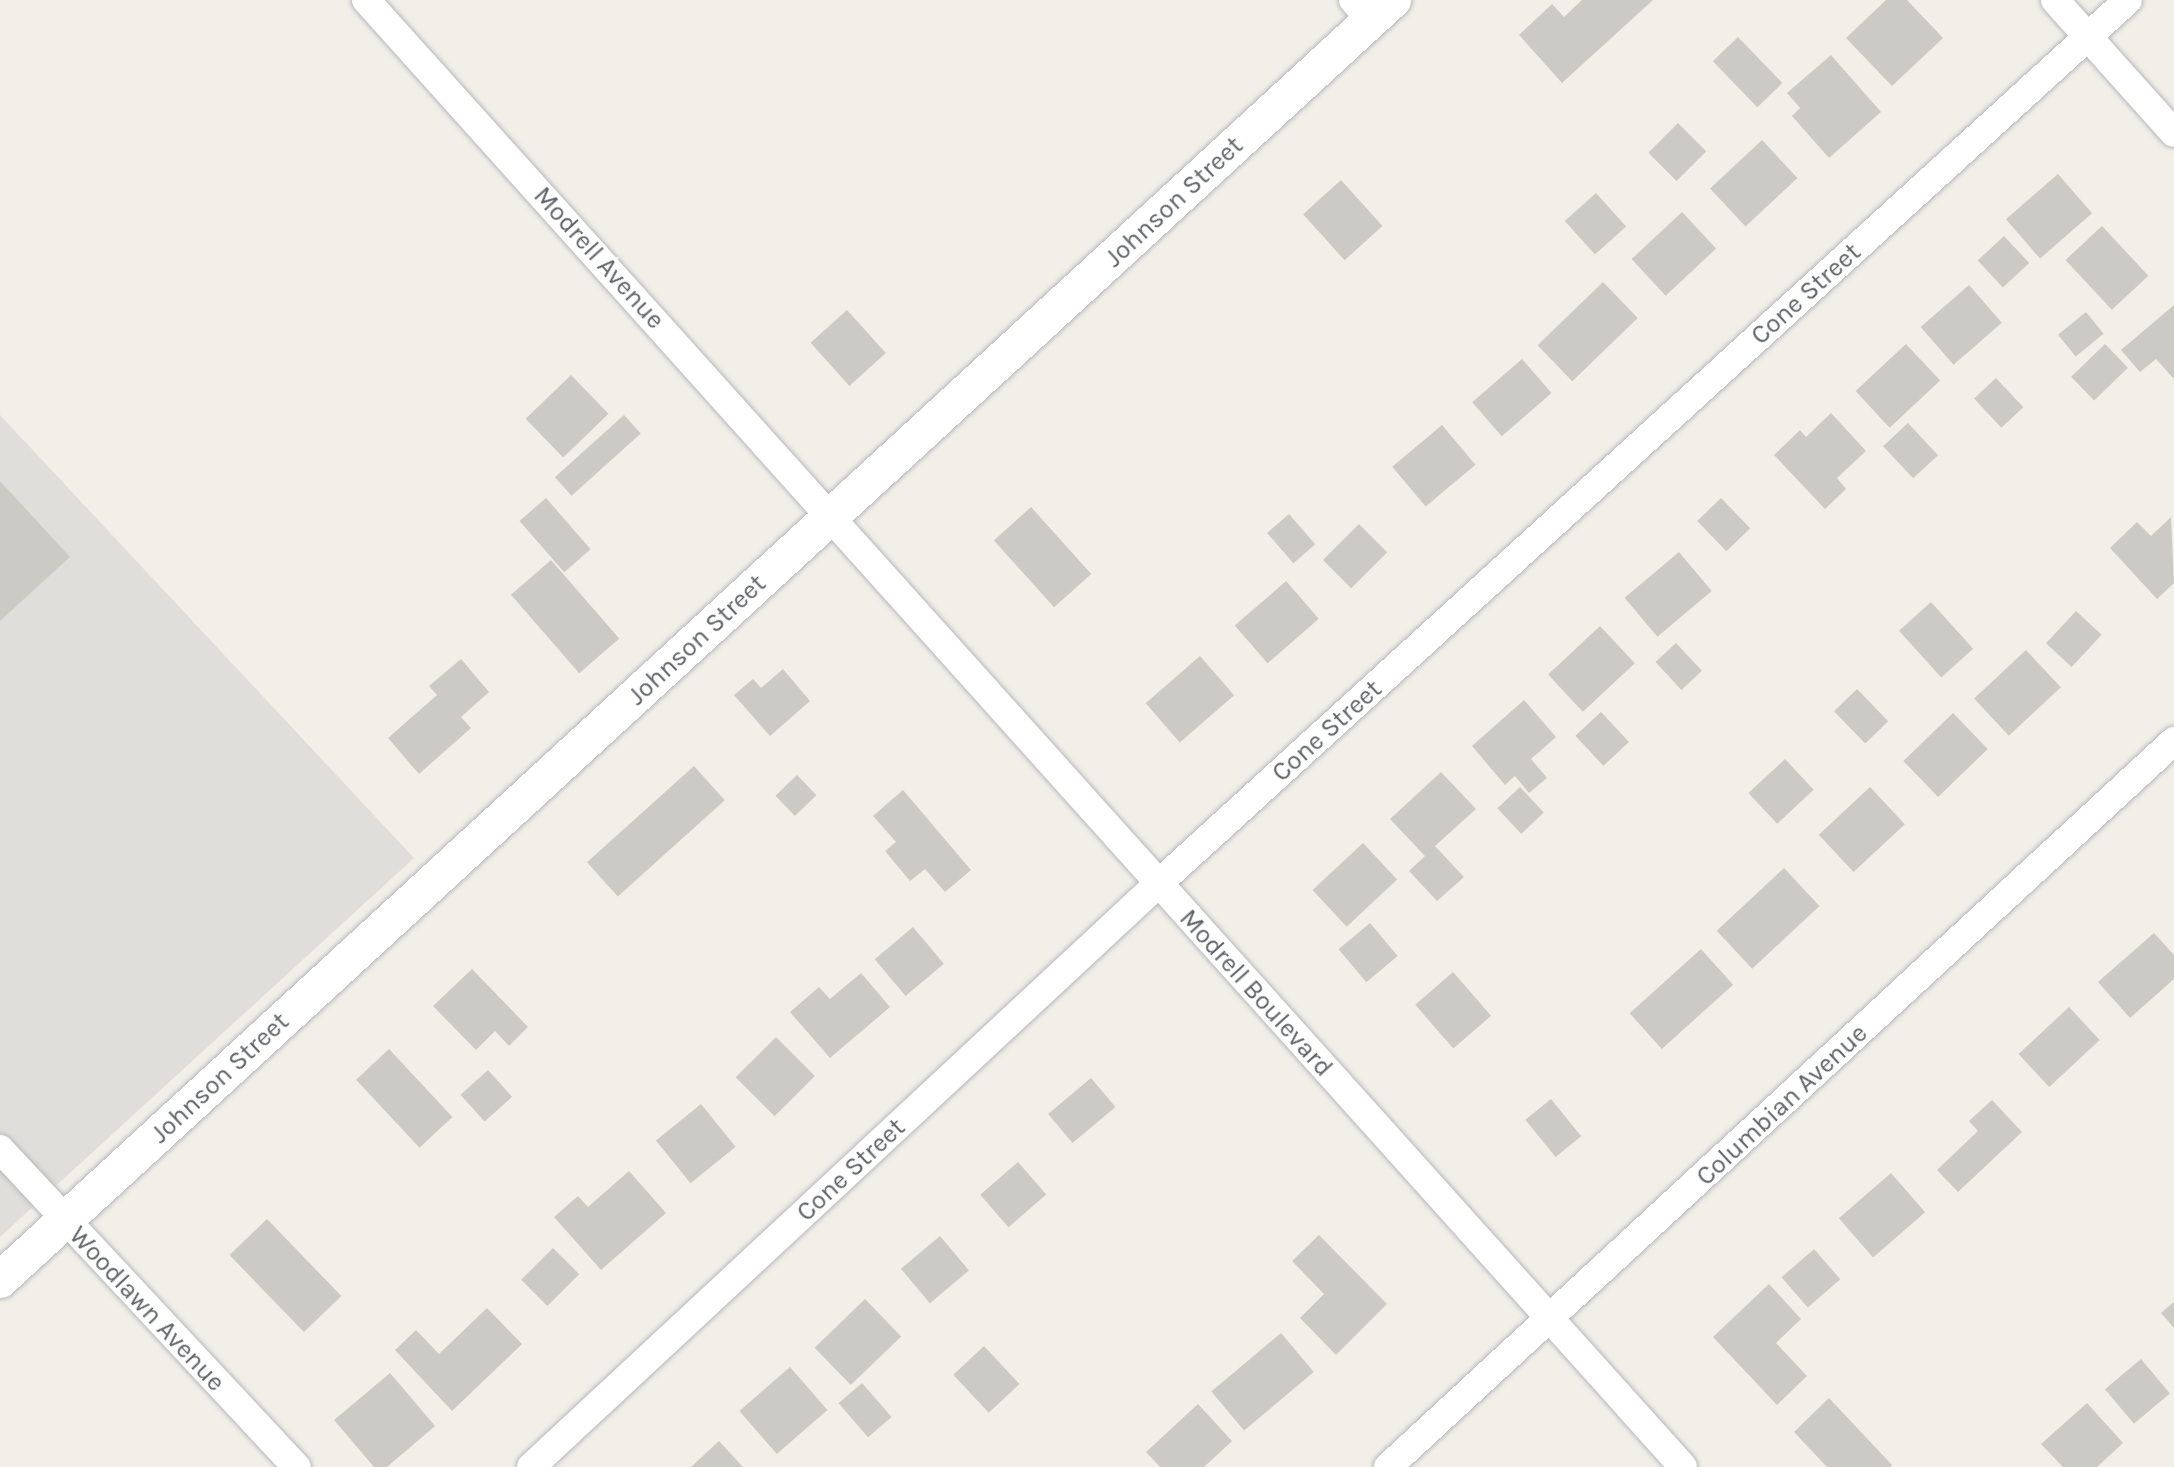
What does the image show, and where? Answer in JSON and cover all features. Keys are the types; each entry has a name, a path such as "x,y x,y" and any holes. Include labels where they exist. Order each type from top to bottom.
{"street":[{"name":"Modrell Avenue","path":"366,0 831,517"},
{"path":"2055,0 2174,133"},
{"name":"Cone Street","path":"531,1467 1158,884 2128,0"},
{"name":"Johnson Street","path":"0,1280 831,517 1372,7"},
{"name":"Modrell Boulevard","path":"831,517 1683,1467"},
{"name":"Columbian Avenue","path":"1388,1467 2174,741"},
{"name":"Woodlawn Avenue","path":"0,1149 297,1467"}],"shaded area":[{"path":"0,415 414,858 0,1237"}],"building":[{"path":"1582,0 1653,0 1562,83 1519,35 1552,4 1564,17"},
{"path":"1886,0 1907,0 1943,38 1892,86 1846,38"},
{"path":"1738,37 1782,83 1757,107 1713,61"},
{"path":"1831,55 1881,112 1829,158 1792,116 1800,108 1787,93"},
{"path":"1678,123 1706,151 1677,181 1648,153"},
{"path":"1762,140 1797,178 1746,226 1710,188"},
{"path":"2058,174 2092,213 2040,259 2006,219"},
{"path":"1341,180 1382,226 1345,260 1303,214"},
{"path":"1596,193 1626,226 1595,255 1565,221"},
{"path":"1682,212 1716,249 1666,296 1632,259"},
{"path":"2102,226 2148,276 2112,310 2065,260"},
{"path":"2004,236 2029,263 2003,288 1978,261"},
{"path":"1603,282 1638,318 1572,381 1538,345"},
{"path":"1969,285 2002,323 1954,365 1921,327"},
{"path":"2174,305 2174,379 2156,359 2140,372 2121,350"},
{"path":"847,310 886,353 849,386 811,343"},
{"path":"2086,312 2104,334 2076,356 2058,335"},
{"path":"1906,344 1940,381 1890,428 1856,391"},
{"path":"2105,344 2128,368 2094,400 2071,377"},
{"path":"1522,359 1552,393 1502,436 1472,402"},
{"path":"571,375 609,414 563,458 526,419"},
{"path":"1996,378 2023,407 2001,428 1974,398"},
{"path":"1831,413 1866,451 1837,478 1846,489 1825,509 1774,455 1800,430 1806,437"},
{"path":"624,415 641,434 572,496 555,477"},
{"path":"1908,423 1938,455 1913,478 1883,446"},
{"path":"1442,425 1475,465 1426,507 1392,467"},
{"path":"0,481 70,557 0,621"},
{"path":"546,498 591,549 564,572 520,521"},
{"path":"1721,498 1750,528 1726,551 1697,521"},
{"path":"1031,507 1091,574 1054,607 994,540"},
{"path":"1289,514 1315,544 1293,563 1267,533"},
{"path":"2171,517 2174,583 2157,599 2110,548 2137,522 2151,536"},
{"path":"1359,524 1387,552 1351,588 1323,560"},
{"path":"1679,552 1712,591 1657,637 1625,598"},
{"path":"551,560 619,638 579,673 511,595"},
{"path":"1286,581 1319,619 1267,663 1235,626"},
{"path":"1931,602 1973,649 1941,678 1899,631"},
{"path":"2076,611 2102,635 2072,667 2046,643"},
{"path":"1600,626 1635,663 1583,712 1548,674"},
{"path":"1676,643 1702,671 1681,690 1656,662"},
{"path":"2026,650 2061,687 2009,736 1974,698"},
{"path":"1200,656 1234,695 1180,742 1146,703"},
{"path":"461,659 489,692 461,717 471,728 419,774 388,738 437,695 429,686"},
{"path":"783,669 810,701 770,736 734,695 753,679 761,688"},
{"path":"1857,689 1888,721 1865,744 1834,711"},
{"path":"1524,700 1556,737 1531,759 1547,778 1529,793 1515,776 1505,785 1472,746"},
{"path":"1601,712 1629,742 1603,766 1575,736"},
{"path":"1953,713 1988,749 1938,797 1903,761"},
{"path":"1785,759 1814,790 1777,824 1748,793"},
{"path":"694,766 725,800 618,897 587,862"},
{"path":"1441,772 1476,809 1435,846 1464,877 1437,901 1409,871 1425,856 1390,819"},
{"path":"797,775 816,795 795,816 775,796"},
{"path":"1520,787 1544,813 1521,834 1497,808"},
{"path":"1870,787 1905,824 1854,872 1819,835"},
{"path":"903,790 971,870 945,892 925,869 910,881 885,851 896,842 873,816"},
{"path":"1363,843 1397,880 1347,927 1313,890"},
{"path":"1784,868 1819,906 1752,969 1717,931"},
{"path":"1370,923 1398,956 1366,982 1339,949"},
{"path":"913,927 944,964 906,996 875,959"},
{"path":"2154,933 2174,955 2174,979 2130,1018 2098,982"},
{"path":"1701,949 1733,985 1662,1049 1630,1013"},
{"path":"472,969 528,1027 509,1046 495,1031 476,1050 433,1006"},
{"path":"1453,972 1491,1016 1453,1049 1415,1005"},
{"path":"861,973 890,1007 830,1058 790,1012 819,987 830,999"},
{"path":"2069,1007 2100,1040 2049,1087 2019,1054"},
{"path":"776,1037 815,1076 775,1116 736,1077"},
{"path":"389,1049 452,1117 420,1148 356,1080"},
{"path":"488,1070 512,1097 485,1122 461,1095"},
{"path":"1091,1078 1115,1107 1073,1143 1048,1114"},
{"path":"1551,1099 1581,1136 1556,1157 1525,1120"},
{"path":"1992,1100 2022,1132 1958,1192 1937,1170 1978,1131 1969,1121"},
{"path":"701,1104 736,1147 691,1183 656,1141"},
{"path":"1018,1162 1046,1194 1008,1227 980,1195"},
{"path":"629,1171 666,1213 601,1270 554,1217 578,1196 588,1207"},
{"path":"1891,1173 1925,1212 1873,1258 1839,1218"},
{"path":"267,1219 341,1296 304,1332 230,1255"},
{"path":"1319,1235 1387,1304 1336,1355 1300,1318 1324,1294 1292,1261"},
{"path":"940,1236 969,1270 930,1303 901,1269"},
{"path":"553,1248 579,1274 547,1306 521,1280"},
{"path":"1814,1249 1840,1279 1808,1307 1782,1277"},
{"path":"1769,1284 1801,1319 1776,1343 1807,1376 1777,1405 1713,1337"},
{"path":"865,1299 901,1336 851,1385 815,1348"},
{"path":"2174,1302 2174,1328 2161,1313"},
{"path":"487,1308 522,1344 452,1411 395,1350 416,1330 439,1354"},
{"path":"1281,1333 1314,1372 1244,1431 1211,1391"},
{"path":"984,1346 1019,1384 989,1413 953,1375"},
{"path":"2141,1359 2170,1393 2134,1424 2105,1389"},
{"path":"790,1367 827,1410 777,1454 739,1411"},
{"path":"390,1373 435,1426 387,1467 374,1467 334,1420"},
{"path":"862,1383 892,1417 868,1437 839,1403"},
{"path":"1829,1398 1892,1465 1890,1467 1827,1467 1794,1432"},
{"path":"2087,1403 2123,1443 2097,1467 2063,1467 2041,1444"},
{"path":"1198,1404 1232,1441 1204,1467 1160,1467 1146,1452"},
{"path":"719,1441 743,1467 691,1467"}]}
